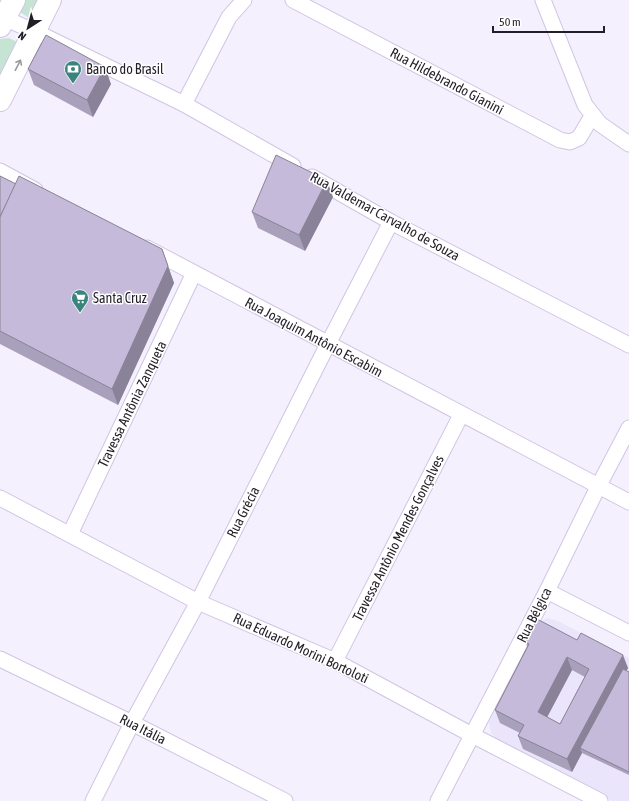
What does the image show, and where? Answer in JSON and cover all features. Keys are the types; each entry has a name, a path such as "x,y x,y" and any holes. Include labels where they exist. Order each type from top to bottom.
{"main road":[{"path":"0,100 50,0"}],"street":[{"path":"184,104 229,17 244,0"},
{"name":"Rua Hildebrando Gianini","path":"293,0 560,140 570,142 579,138 592,116"},
{"path":"543,0 585,105 592,116 600,124 629,144"},
{"name":"Rua Valdemar Carvalho de Souza","path":"4,15 184,104 391,222 629,345"},
{"path":"0,171 49,196"},
{"name":"Rua Grécia","path":"93,801 132,723 198,602 391,222"},
{"name":"Rua Joaquim Antônio Escabim","path":"132,240 461,415 629,502"},
{"name":"Travessa Antônia Zanqueta","path":"70,534 194,273"},
{"name":"Travessa Antônio Mendes Gonçalves","path":"335,661 461,415"},
{"name":"Rua Bélgica","path":"438,801 547,592 598,486 629,428"},
{"name":"Rua Eduardo Morini Bortoloti","path":"0,498 198,602 335,661 472,735 600,801"},
{"path":"547,592 629,633"},
{"name":"Rua Itália","path":"0,659 132,723 285,801"}],"shaded area":[{"path":"547,618 558,621 629,658 629,801 612,801 501,744 491,733 489,722 540,622"}],"green space":[{"path":"22,0 42,0 29,18 20,12"},
{"path":"9,38 17,42 0,83 0,39"}],"building":[{"path":"46,35 105,67 87,100 28,69"},
{"path":"276,155 327,180 299,235 252,212"},
{"path":"0,176 16,184 0,217"},
{"name":"Santa Cruz","path":"19,176 162,249 168,266 112,389 0,331 0,217"},
{"path":"537,619 577,640 581,633 623,655 567,759 518,736 524,725 495,710 529,644 526,642","holes":["567,657 589,669 560,724 538,712"]},
{"path":"623,669 629,672 629,772 580,748"}],"place":[{"name":"Banco do Brasil","path":"73,84"},
{"name":"Santa Cruz","path":"80,313"}]}
